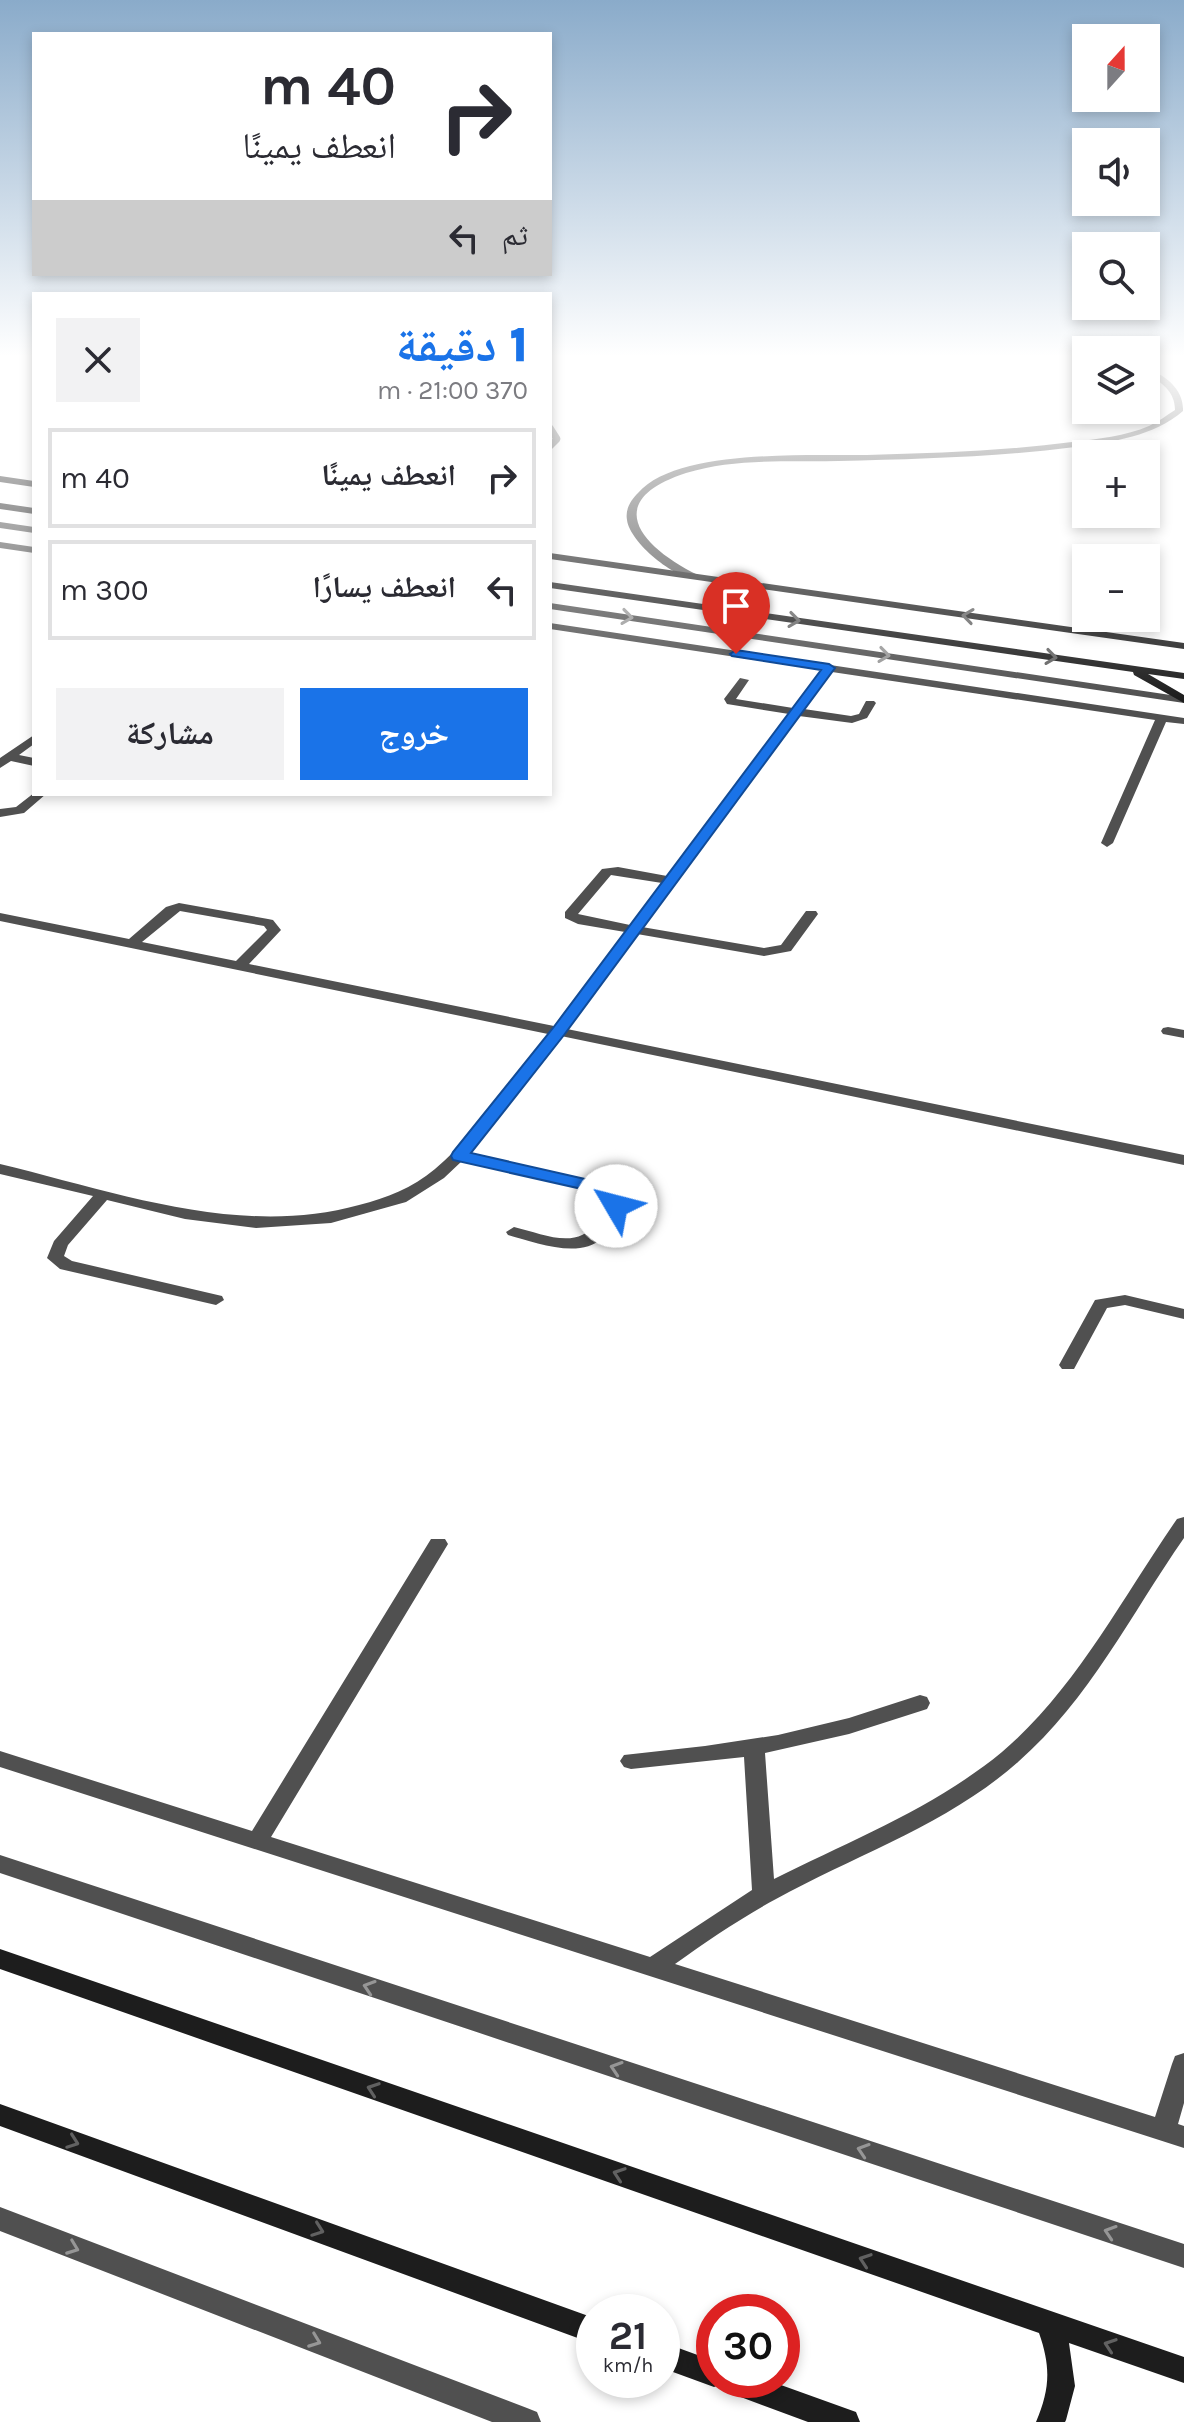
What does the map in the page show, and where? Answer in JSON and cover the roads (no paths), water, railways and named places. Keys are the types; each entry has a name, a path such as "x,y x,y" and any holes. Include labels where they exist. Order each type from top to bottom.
{"street":[{"path":"688,471 662,480 646,490 635,505 632,523 652,554 694,577"},
{"path":"0,479 32,484"},
{"path":"0,506 32,512"},
{"path":"0,514 32,512"},
{"path":"0,525 32,530"},
{"path":"0,545 32,550"},
{"path":"552,556 1184,646"},
{"path":"552,585 1184,676"},
{"path":"552,606 1184,700"},
{"path":"552,626 1184,721"},
{"path":"0,1169 185,1214 256,1223 331,1218 400,1199 438,1175 459,1156 558,1031 829,668"},
{"path":"1130,668 1184,700"},
{"path":"744,680 731,702 852,720 863,716 870,703"},
{"path":"1107,843 1162,718"},
{"path":"4,761 32,740"},
{"path":"4,761 32,762"},
{"path":"0,813 20,810 38,796"},
{"path":"670,880 607,872 570,915 578,920 764,952 786,948 811,914"},
{"path":"132,944 171,910 179,907 268,923 274,930 270,936 239,966"},
{"path":"0,917 1184,1160"},
{"path":"1168,1031 1184,1034"},
{"path":"459,1156 601,1188 616,1197 616,1206 595,1236 583,1243 565,1243 514,1232"},
{"path":"103,1195 60,1244 55,1258 66,1265 216,1300"},
{"path":"1068,1365 1101,1304 1125,1300 1184,1314"},
{"path":"652,1968 707,1928 764,1895 900,1828 959,1795 1010,1757 1052,1717 1087,1674 1183,1527"},
{"path":"257,1841 438,1544"},
{"path":"631,1761 754,1749 840,1729 920,1703"},
{"path":"754,1749 764,1895"},
{"path":"0,1759 1174,2134 1184,2064"},
{"path":"0,1864 1184,2256"},
{"path":"0,1959 1184,2370"},
{"path":"0,2115 576,2324"},
{"path":"0,2219 527,2422"},
{"path":"1049,2324 1058,2346 1061,2369 1061,2393 1050,2422"},
{"path":"780,2398 846,2422"}]}
